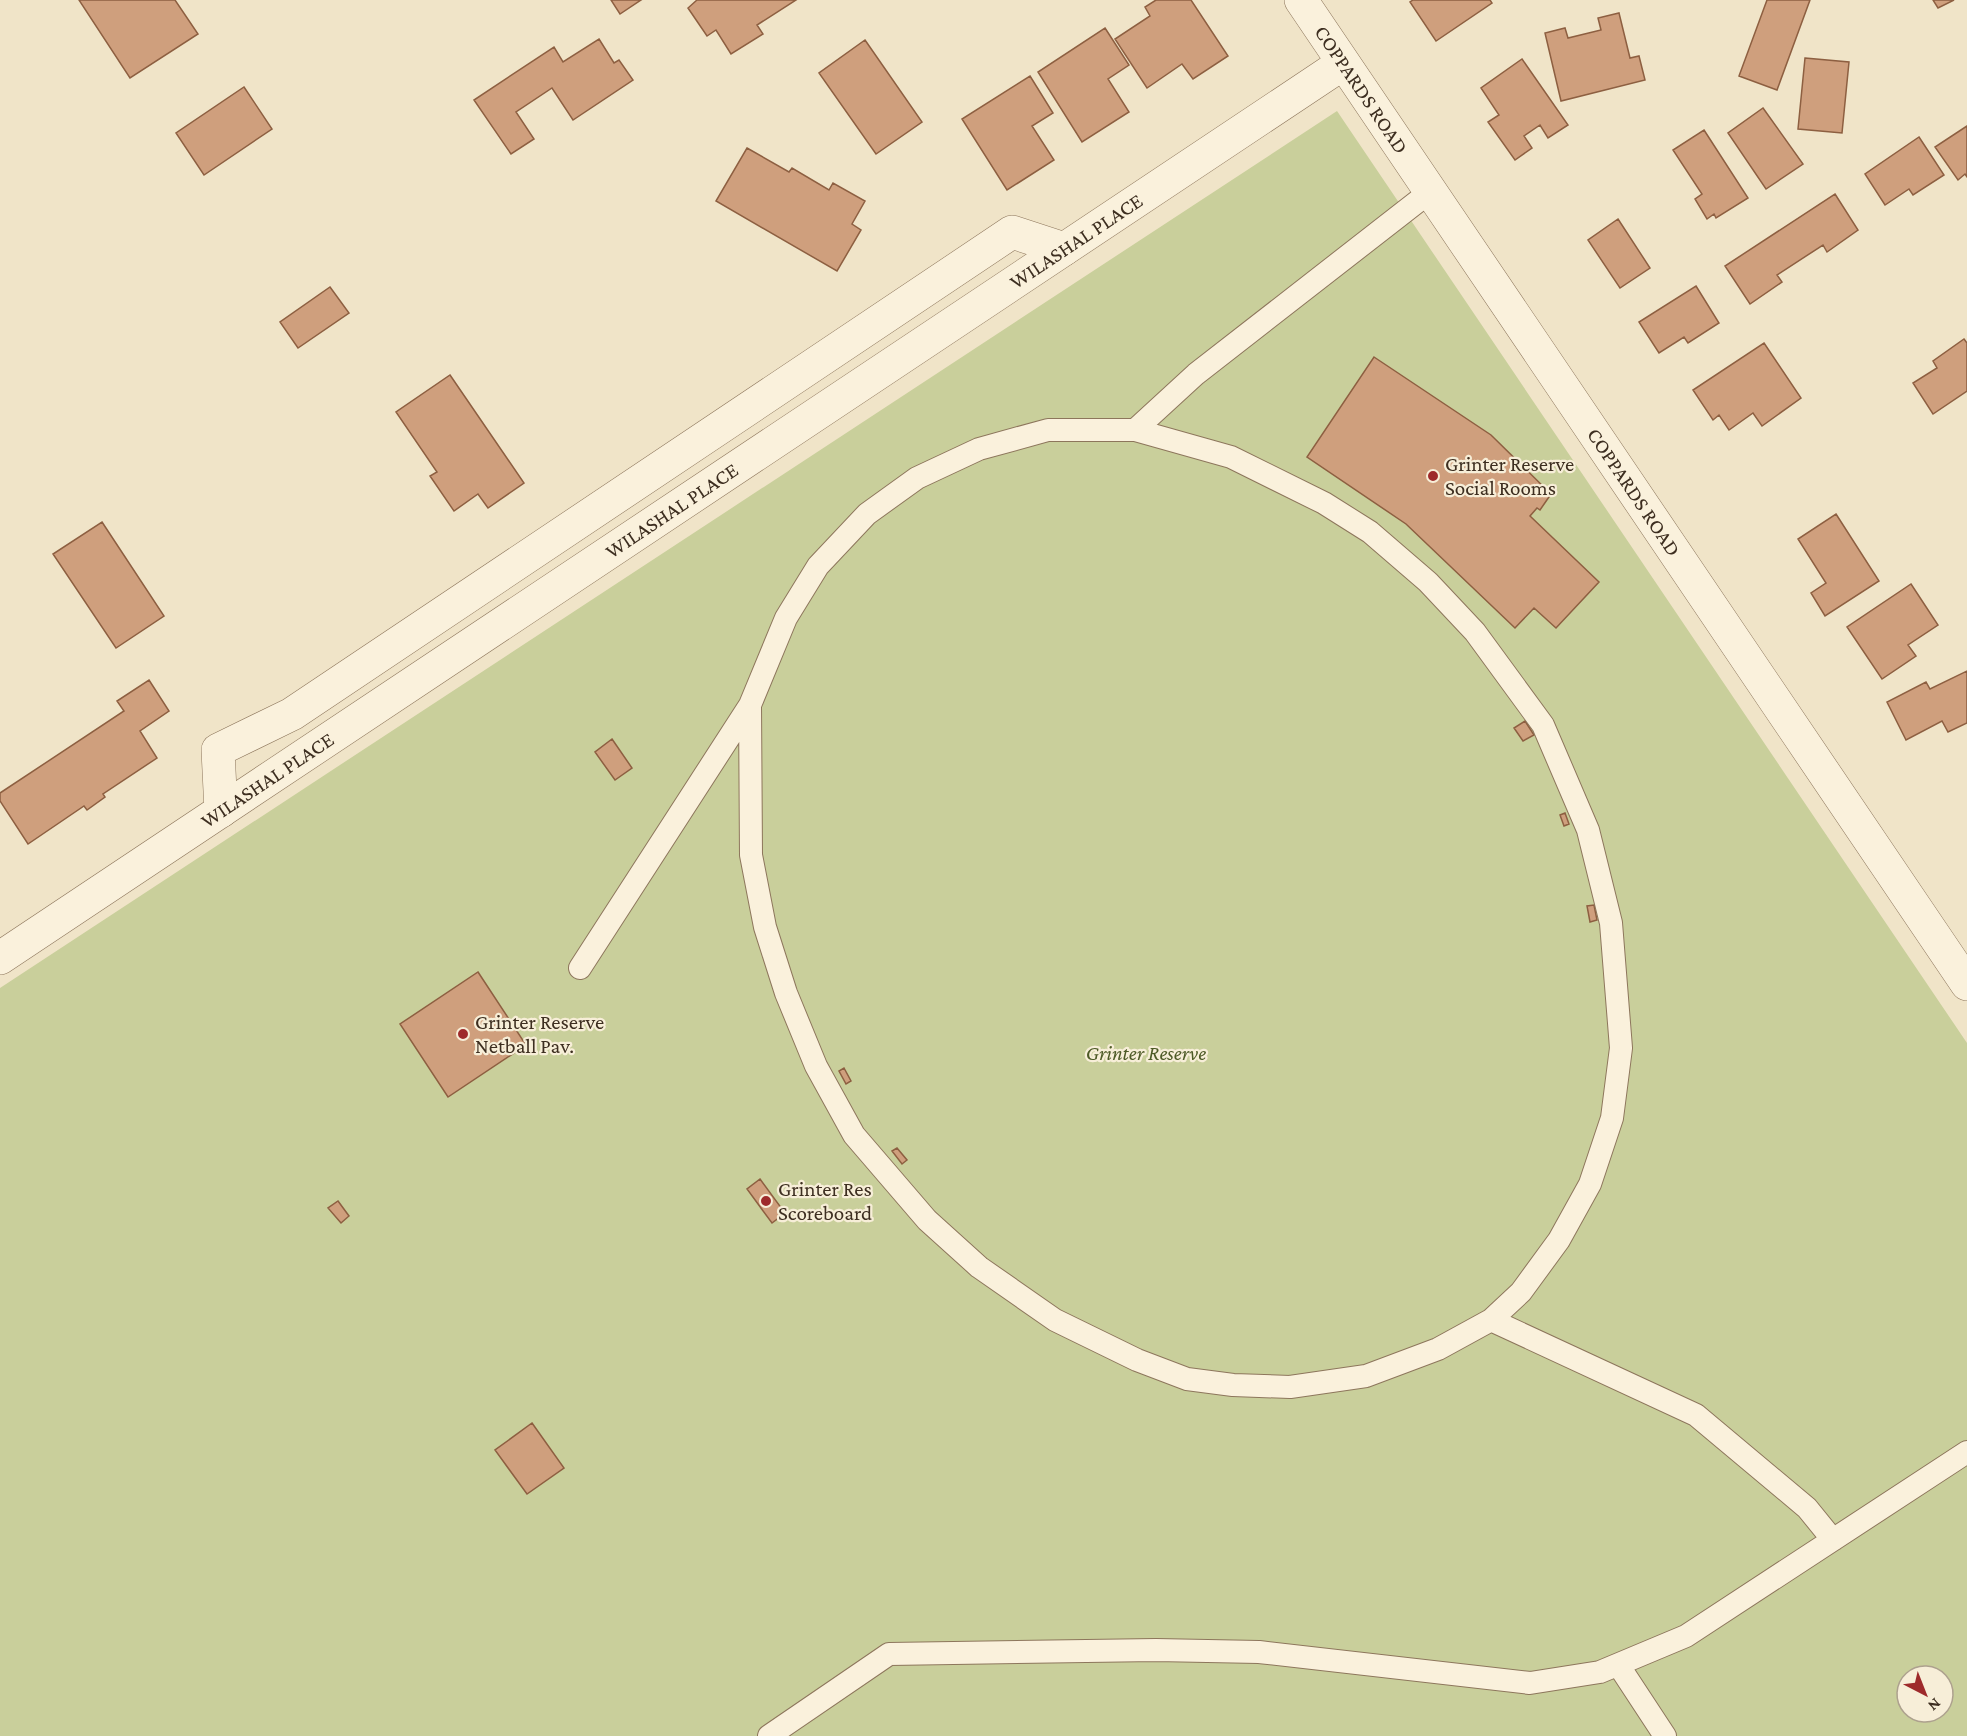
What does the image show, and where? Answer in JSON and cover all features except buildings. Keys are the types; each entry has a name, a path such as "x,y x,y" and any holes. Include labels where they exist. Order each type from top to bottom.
{"street":[{"name":"COPPARDS ROAD","path":"1301,0 1342,64 1431,191 1967,984"},
{"name":"WILASHAL PLACE","path":"0,958 1342,64"},
{"path":"221,811 218,750 292,714 1012,232 1064,249"}],"lane":[{"path":"1136,430 1196,374 1431,191"},
{"path":"580,968 750,705 781,627 818,566 867,514 917,478 979,449 1048,430 1136,430 1231,457 1324,503 1370,532 1428,582 1475,632 1543,725 1588,830 1611,923 1621,1048 1612,1119 1590,1184 1559,1240 1521,1292 1491,1320 1438,1349 1366,1376 1290,1387 1233,1385 1187,1378 1137,1360 1055,1320 980,1267 927,1220 854,1135 816,1066 790,1004 765,927 751,855 750,705"},
{"path":"1491,1320 1696,1415 1807,1508 1833,1540"},
{"path":"769,1736 889,1654 1156,1650 1258,1652 1530,1683 1600,1672 1619,1666 1686,1636 1967,1452"},
{"path":"1619,1666 1665,1736"}],"green space":[{"name":"Grinter Reserve","path":"1337,111 1967,1043 1967,1736 0,1736 0,988"}],"place":[{"name":"Grinter Reserve Social Rooms","path":"1433,476"},
{"name":"Grinter Reserve Netball Pav.","path":"463,1034"},
{"name":"Grinter Res Scoreboard","path":"766,1201"}]}
